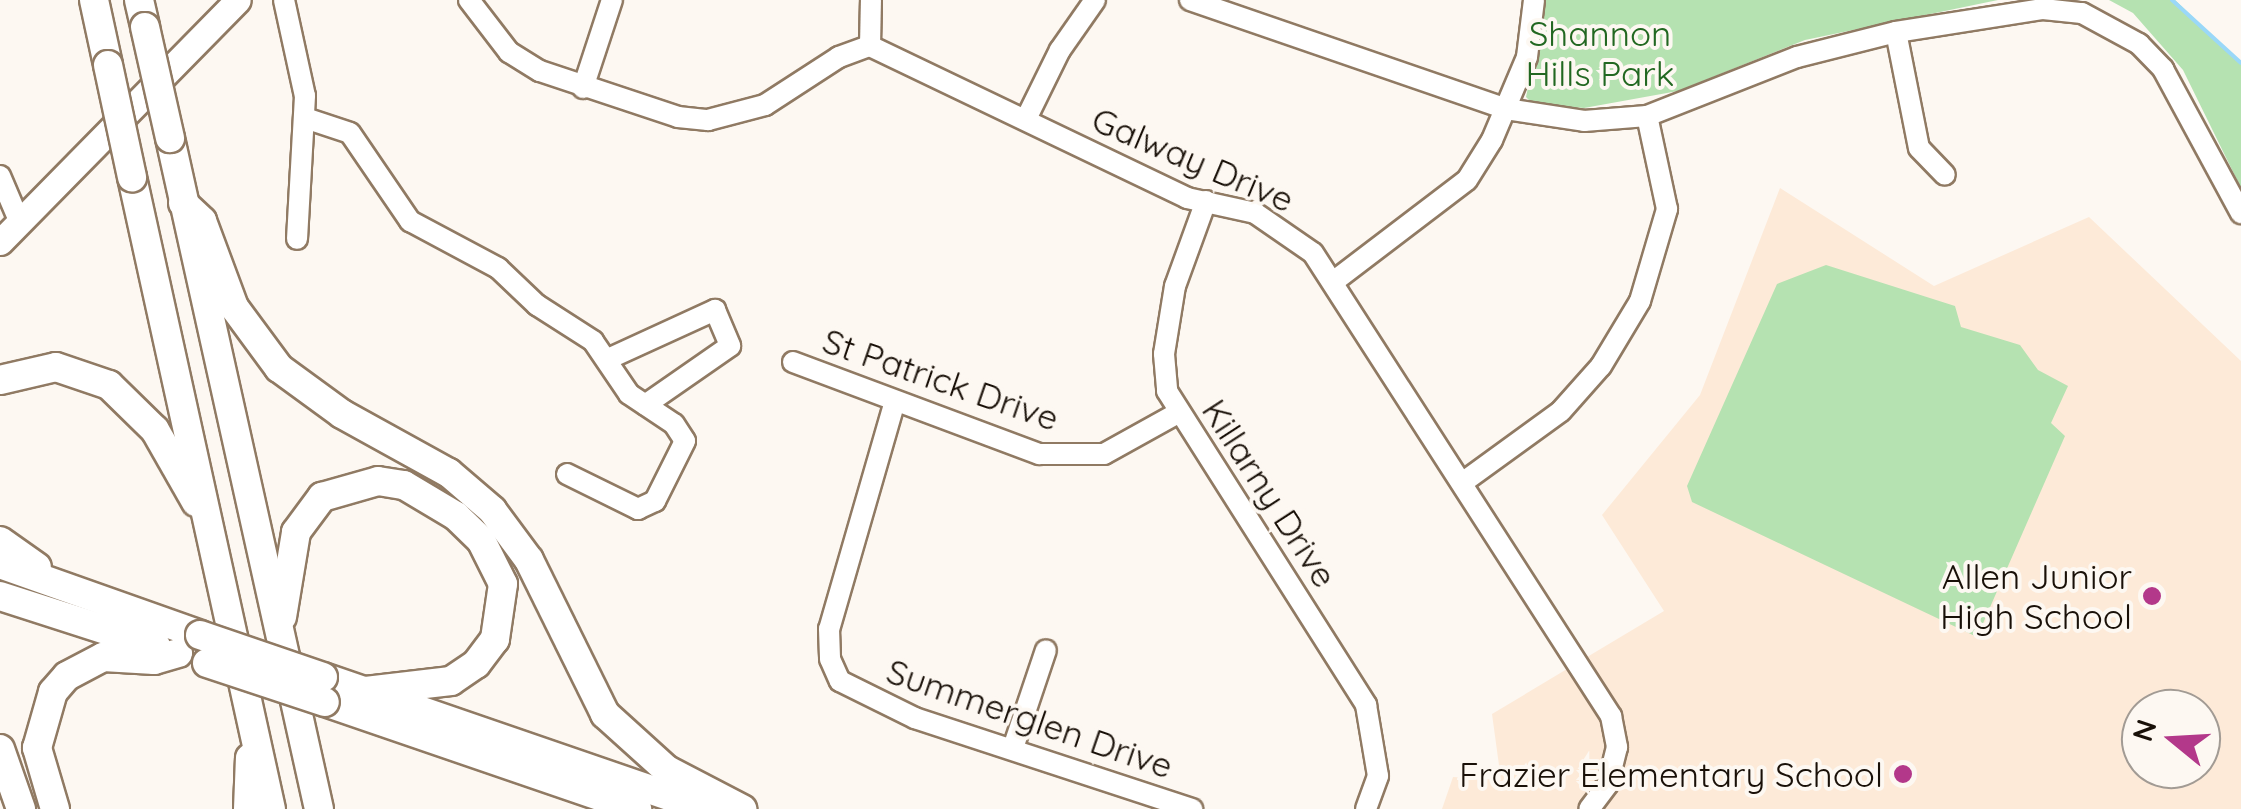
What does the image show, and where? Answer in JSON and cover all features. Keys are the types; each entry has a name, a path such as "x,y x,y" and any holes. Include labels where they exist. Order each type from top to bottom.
{"highway":[{"path":"94,0 271,809"},
{"path":"142,13 318,809"},
{"path":"183,203 202,221 234,307 279,368 342,414 449,473 492,510 528,560 605,714 667,770 742,809"},
{"path":"0,380 56,367 94,377 124,395 155,430 184,490 205,510"},
{"path":"280,633 289,556 307,511 341,488 378,481 428,496 482,540 496,563 504,608 495,638 476,664 450,681 364,691 324,690"},
{"path":"0,542 81,593 195,650"},
{"path":"0,564 81,593"},
{"path":"0,596 324,690 637,809"},
{"path":"55,809 37,748 53,692 67,676 103,656 154,660 195,650"},
{"path":"364,691 706,809"},
{"path":"248,809 247,768 255,737"},
{"path":"0,749 21,809"}],"main road":[{"path":"0,242 238,0"}],"street":[{"path":"284,0 303,68 305,118 298,240"},
{"path":"469,0 510,52 583,88 708,120 765,105 839,57 870,46 871,0"},
{"path":"583,88 612,0"},
{"path":"1026,119 1060,50 1095,0"},
{"path":"1190,0 1506,109 1584,121 1647,116 1797,57 1896,32 2043,9 2082,13 2112,25 2162,69 2241,213"},
{"path":"1334,282 1467,180 1506,109 1527,57 1534,0"},
{"path":"1896,32 1919,148 1945,175"},
{"name":"Galway Drive","path":"870,46 1187,198 1272,223 1314,253 1611,716 1618,747 1608,784 1589,809"},
{"path":"1462,483 1561,412 1601,366 1640,301 1666,209 1647,116"},
{"path":"305,118 350,133 410,221 498,268 608,359 629,394 684,441 655,501 638,510 567,474"},
{"path":"0,176 20,222"},
{"name":"Killarny Drive","path":"1206,201 1175,286 1164,354 1167,392 1366,705 1378,776 1366,809"},
{"path":"608,359 715,310 730,346 645,405"},
{"name":"St Patrick Drive","path":"793,362 1039,454 1078,457 1128,446 1178,412"},
{"name":"Summerglen Drive","path":"895,401 830,628 830,658 840,681 874,700 1192,809"},
{"path":"1013,748 1046,650"}],"shaded area":[{"path":"1780,188 1934,286 2089,217 2241,361 2241,809 1442,809 1453,777 1501,780 1492,714 1664,611 1602,515 1700,395"}],"green space":[{"name":"Shannon Hills Park","path":"1546,0 1998,0 1805,40 1678,91 1584,108 1533,104 1526,97"},
{"path":"2109,0 2175,0 2241,63 2241,188 2183,70 2133,13"},
{"path":"1826,265 1955,306 1961,327 2020,345 2038,370 2068,386 2051,423 2065,436 1977,637 1692,502 1687,486 1777,284"}],"waterway":[{"path":"2172,0 2241,63"}],"place":[{"name":"Allen Junior High School","path":"2152,596"},
{"name":"Frazier Elementary School","path":"1903,774"}]}
